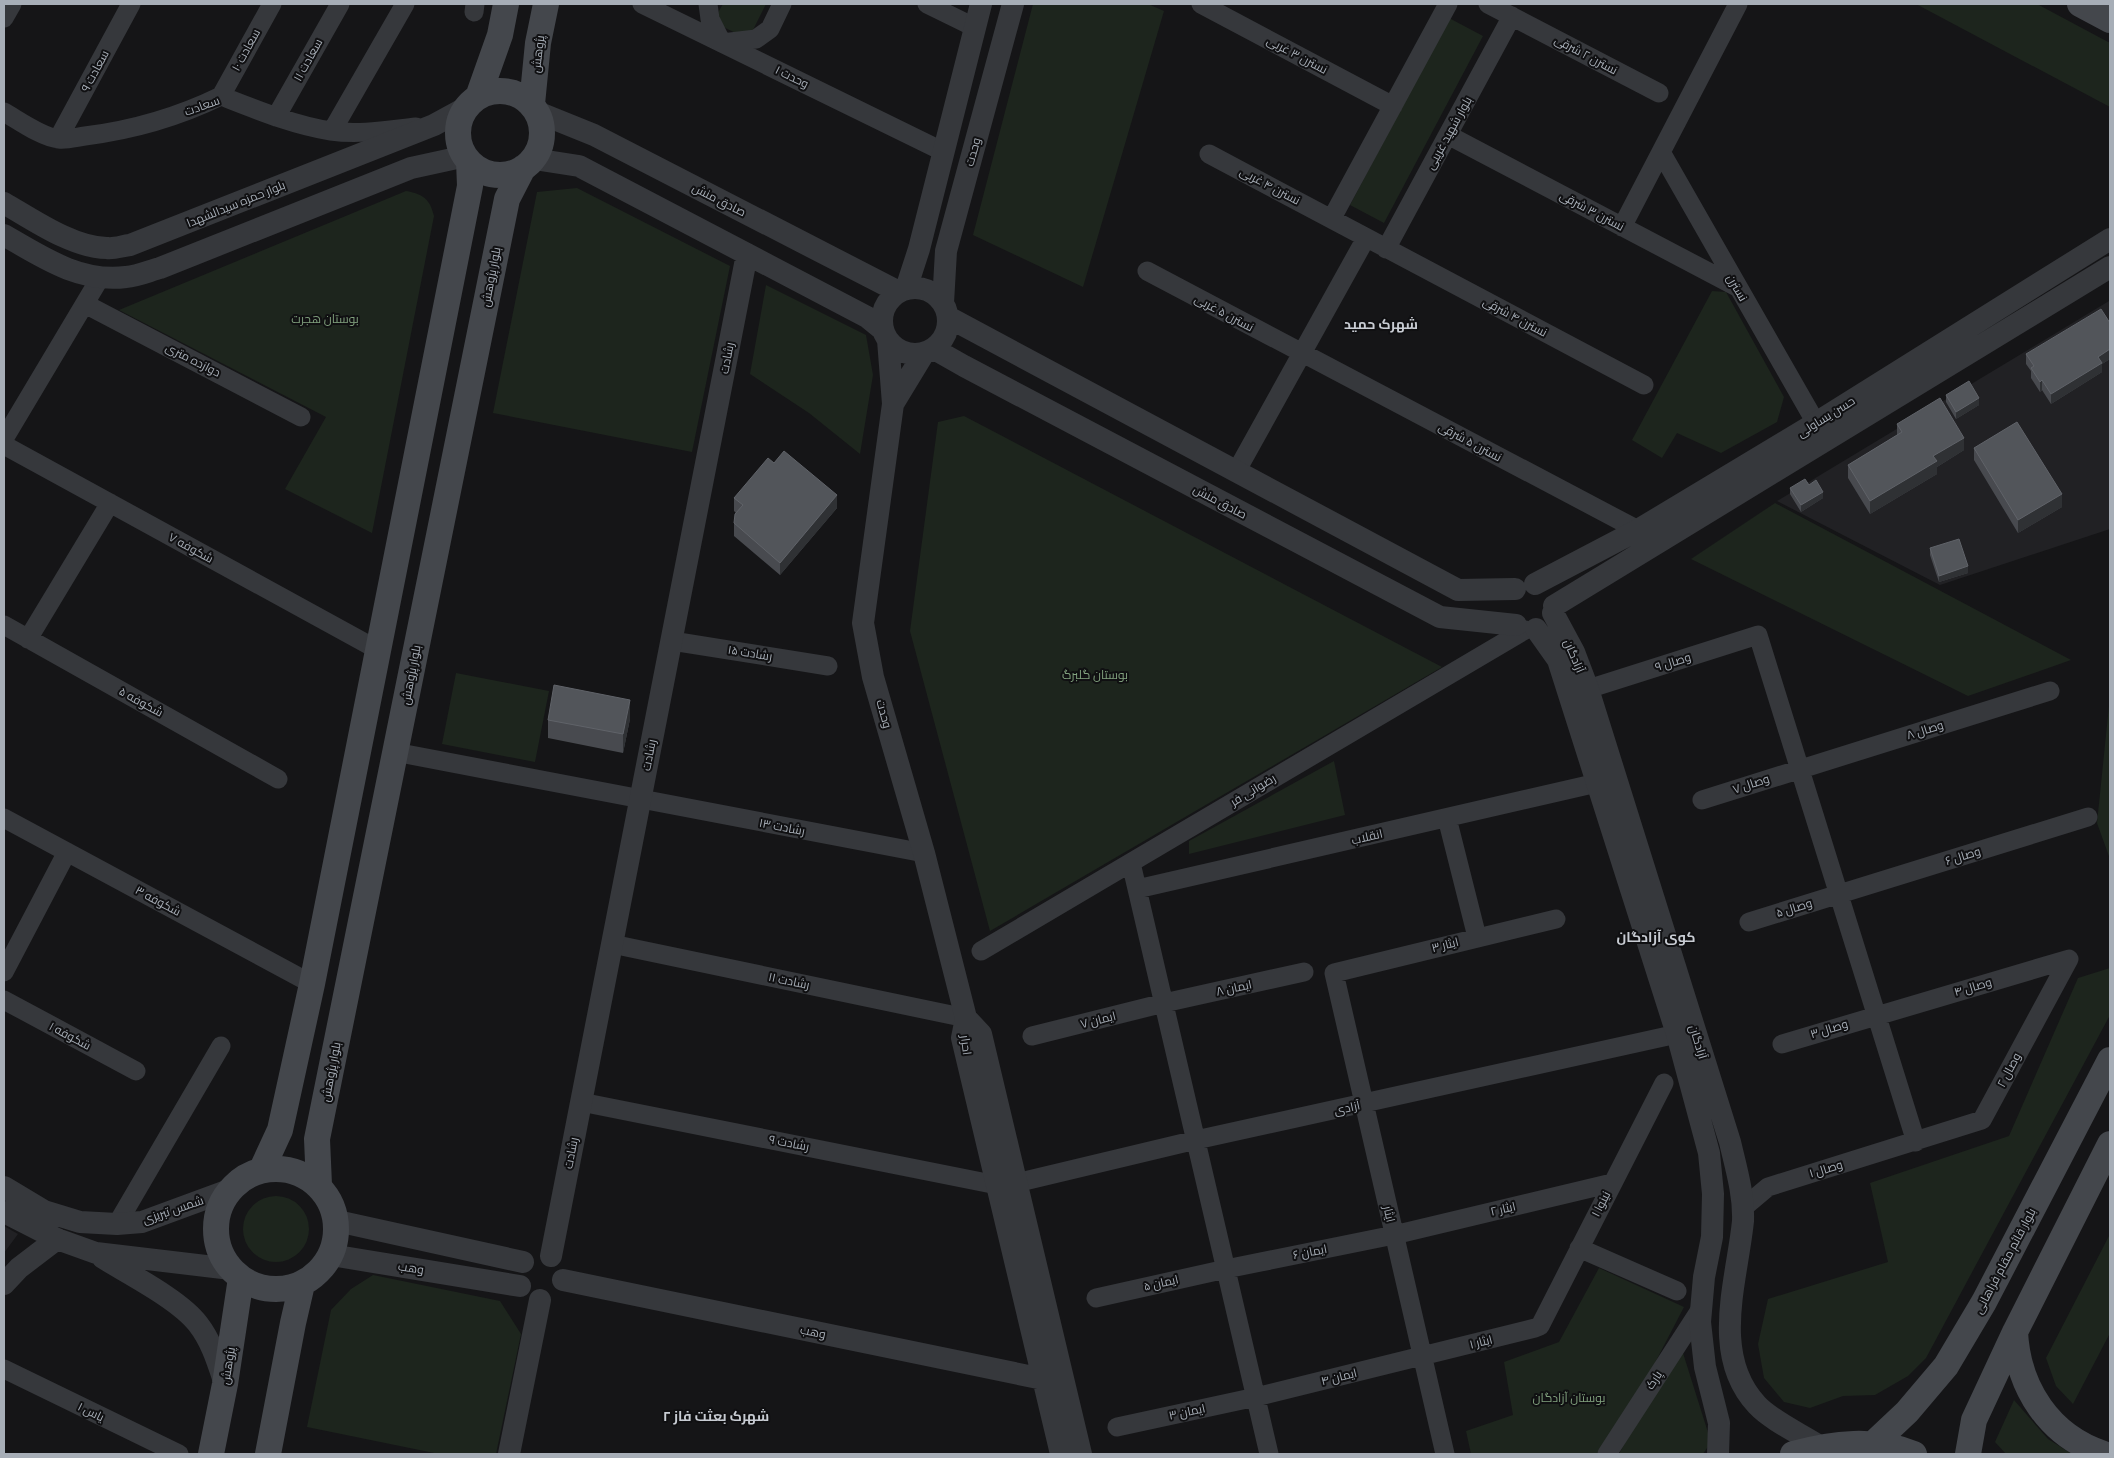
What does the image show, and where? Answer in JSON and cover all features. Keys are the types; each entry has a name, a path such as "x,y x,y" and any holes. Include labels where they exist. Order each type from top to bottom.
{"main road":[{"path":"472,102 492,91 506,91 520,95 534,108 543,131 541,146 528,164 509,174 494,174 480,170 467,158 461,148 458,134 460,120 472,102 500,35 506,4"},
{"name":"پژوهش","path":"534,108 538,43 546,4"},
{"path":"2080,4 2110,20"},
{"path":"262,1170 280,1130 312,984 470,186 467,158"},
{"name":"بلوار پژوهش","path":"319,1185 318,1139 506,199 528,164"},
{"name":"بلوار قائم مقام فراهانی","path":"1873,1444 1907,1412 1946,1366 1984,1302 2110,1060"},
{"path":"1968,1454 1974,1420 2015,1332 2110,1144"},
{"path":"283,1168 302,1174 319,1185 331,1201 337,1221 337,1238 331,1255 316,1275 302,1284 287,1288 271,1289 255,1286 236,1274 223,1258 218,1246 215,1226 219,1207 229,1190 244,1177 262,1170 283,1168"},
{"name":"پژوهش","path":"211,1454 225,1384 236,1274"},
{"path":"268,1454 292,1323 302,1284"},
{"path":"2015,1332 2016,1349 2025,1382 2042,1412 2066,1435 2080,1444 2104,1454"},
{"path":"1793,1454 1846,1443 1873,1444 1914,1454"}],"street":[{"path":"4,18 12,4"},
{"name":"سعادت ۹","path":"58,139 131,4"},
{"name":"سعادت ۱۰","path":"221,96 272,4"},
{"name":"سعادت ۱۱","path":"276,117 340,4"},
{"path":"332,131 405,4"},
{"name":"وحدت ۱","path":"642,4 942,151"},
{"path":"708,4 710,19 722,43 756,39 770,29 782,4"},
{"path":"927,4 974,27"},
{"path":"903,291 919,249 942,151 981,4"},
{"name":"وحدت","path":"945,310 946,251 1013,4"},
{"name":"نسترن ۳ غربی","path":"1201,4 1393,106"},
{"path":"1332,218 1448,4"},
{"name":"نسترن ۲ شرقی","path":"1488,4 1659,93"},
{"path":"1622,227 1738,4"},
{"name":"بلوار شهید غریبی","path":"1386,249 1512,16"},
{"name":"سعادت","path":"4,112 36,130 58,139 96,135 150,124 193,109 221,96 276,117 332,131 373,132 434,125"},
{"name":"بلوار حمزه سیدالشهدا","path":"4,203 53,230 84,244 106,248 130,245 434,125 472,102"},
{"name":"صادق منش","path":"534,108 594,135 903,291"},
{"name":"نسترن ۳ شرقی","path":"1448,135 1737,287"},
{"name":"نسترن","path":"1661,152 1816,423"},
{"name":"نسترن ۴ غربی","path":"1209,154 1332,218 1366,238"},
{"path":"4,235 59,266 80,274 100,278 127,277 160,268 411,168 467,158"},
{"path":"528,164 579,166 867,317 895,347 904,352 914,354 929,351 942,342 947,332 945,310 936,295 927,290 916,288 903,291 889,301 884,310 882,320 885,335"},
{"path":"1236,472 1366,238"},
{"name":"نسترن ۴ شرقی","path":"1366,238 1644,385"},
{"name":"حسن یساولی","path":"1525,586 1638,530 1816,423 2110,239"},
{"path":"4,439 100,278 106,248"},
{"name":"رشادت","path":"551,1256 747,254"},
{"name":"حسن یساولی","path":"1553,610 2110,266"},
{"name":"نسترن ۵ غربی","path":"1147,271 1302,354"},
{"name":"دوازده متری","path":"85,304 302,417"},
{"path":"945,310 1236,472 1458,590 1525,586 1542,586 1548,592 1553,610 1547,624 1526,628 1511,620 1506,607 1510,594 1525,586"},
{"name":"وحدت","path":"885,335 893,404 863,623 873,677 924,853 966,1018"},
{"name":"صادق منش","path":"929,351 1007,389 1440,617 1526,628"},
{"name":"وحدت","path":"893,404 929,351"},
{"name":"نسترن ۵ شرقی","path":"1302,354 1638,530"},
{"name":"شکوفه ۷","path":"4,445 378,650"},
{"path":"28,639 110,503"},
{"name":"آزادگان","path":"1553,610 1574,652 1588,688 1730,1142 1739,1179 1743,1208 1740,1256 1734,1280 1730,1316 1731,1344 1737,1374 1742,1386 1758,1406 1821,1447"},
{"name":"شکوفه ۵","path":"4,626 278,779"},
{"name":"آزادگان","path":"1526,628 1558,660 1677,1034 1708,1153 1713,1194 1712,1237 1702,1307 1702,1346 1719,1423 1718,1454"},
{"name":"رضوانی فر","path":"981,951 1526,628"},
{"name":"وصال ۹","path":"1588,688 1758,635 1800,769"},
{"name":"رشادت ۱۵","path":"672,640 828,666"},
{"name":"وصال ۸","path":"1800,769 2050,691"},
{"name":"رشادت ۱۳","path":"395,752 924,853"},
{"path":"1800,769 1916,1142"},
{"name":"وصال ۷","path":"1702,800 1800,769"},
{"name":"انقلاب","path":"1137,889 1597,783"},
{"name":"وصال ۶","path":"1839,894 2088,817"},
{"name":"شکوفه ۳","path":"4,818 312,984"},
{"path":"1447,818 1477,938"},
{"path":"4,972 67,852"},
{"path":"1131,863 1269,1454"},
{"name":"وصال ۵","path":"1750,922 1839,894"},
{"name":"ایثار ۳","path":"1334,973 1556,918"},
{"name":"رشادت ۱۱","path":"612,944 966,1018"},
{"name":"وصال ۴","path":"1876,1015 2069,959"},
{"name":"وصال ۲","path":"1916,1142 1982,1120 2069,959"},
{"name":"ایمان ۸","path":"1164,1003 1304,972"},
{"name":"ایثار","path":"1334,973 1445,1454"},
{"name":"شکوفه ۱","path":"4,1000 136,1071"},
{"name":"ایمان ۷","path":"1032,1036 1164,1003"},
{"name":"وصال ۳","path":"1782,1044 1876,1015"},
{"name":"احرار","path":"966,1018 981,1034 1007,1184 1052,1376 1061,1454"},
{"name":"آزادی","path":"1007,1184 1196,1140 1677,1034"},
{"path":"118,1224 221,1046"},
{"name":"نینوا ۱","path":"1540,1326 1664,1083"},
{"name":"رشادت ۹","path":"581,1102 1007,1184"},
{"name":"وصال ۱","path":"1743,1208 1768,1187 1916,1142"},
{"name":"ایثار ۲","path":"1394,1235 1612,1182"},
{"name":"شمس تبریزی","path":"4,1187 44,1210 71,1220 118,1224 142,1222 229,1190"},
{"path":"4,1212 57,1239 96,1253 236,1274"},
{"path":"337,1221 523,1262"},
{"name":"ایمان ۶","path":"1226,1269 1394,1235"},
{"path":"4,1284 19,1268 57,1239"},
{"path":"1579,1248 1677,1291"},
{"path":"96,1253 170,1299 197,1323 215,1353 225,1384"},
{"path":"536,1254 551,1256 561,1266 563,1280 561,1286 553,1296 540,1300 528,1296 520,1286 518,1274 523,1262 536,1254"},
{"name":"وهب","path":"331,1255 520,1286"},
{"name":"ایمان ۵","path":"1096,1298 1226,1269"},
{"name":"وهب","path":"563,1280 1052,1376"},
{"path":"514,1453 540,1300"},
{"name":"پارک","path":"1607,1454 1702,1307"},
{"name":"ایثار ۱","path":"1422,1356 1540,1326"},
{"name":"ایمان ۴","path":"1256,1397 1422,1356"},
{"name":"یاس ۱","path":"4,1369 179,1454"},
{"name":"احرار","path":"1052,1376 1081,1454"},
{"name":"ایمان ۳","path":"1117,1427 1256,1397"}],"shaded area":[{"path":"2109,301 2110,529 1940,585 1777,501"},
{"path":"4,1226 18,1234 4,1253"}],"green space":[{"path":"723,4 766,4 751,34 742,36 719,25 716,16"},
{"path":"1033,4 1148,4 1164,11 1083,287 973,235"},
{"path":"1916,4 2037,4 2110,43 2110,107"},
{"path":"1449,18 1483,36 1384,223 1350,205"},
{"path":"577,188 730,266 692,452 493,413 537,192"},
{"name":"بوستان هجرت","path":"406,191 425,198 434,216 372,533 285,489 326,417 119,310"},
{"path":"766,285 866,335 873,375 860,454 809,413 750,374"},
{"path":"1712,291 1726,292 1784,397 1777,422 1721,453 1677,433 1662,458 1632,440"},
{"name":"بوستان گلبرگ","path":"964,416 1442,667 990,931 910,631 938,422"},
{"path":"1775,503 2071,660 1968,696 1691,559"},
{"path":"456,673 549,691 535,762 442,744"},
{"path":"2110,696 2110,859 2097,823"},
{"path":"1334,761 1345,815 1189,854 1189,841"},
{"path":"2110,968 2110,1015 1926,1358 1908,1376 1875,1395 1843,1396 1810,1408 1784,1402 1764,1378 1758,1344 1768,1299 1888,1262 1870,1183 2009,1136 2078,978"},
{"path":"276,1196 289,1199 299,1206 306,1216 309,1229 306,1242 299,1252 289,1259 276,1262 263,1259 253,1252 246,1242 243,1229 246,1216 253,1206 263,1199"},
{"path":"2110,1234 2110,1333 2073,1404 2056,1386 2046,1358"},
{"name":"بوستان آزادگان","path":"1599,1268 1684,1307 1633,1405 1599,1454 1471,1454 1466,1431 1513,1415 1504,1362 1559,1342"},
{"path":"373,1275 500,1301 521,1334 496,1454 439,1454 307,1427 331,1310 351,1289"},
{"name":"بوستان آزادگان","path":"1675,1350 1683,1353 1711,1442 1703,1454 1619,1454"},
{"path":"2014,1400 2048,1439 2072,1454 2006,1454 1995,1442"}],"building":[{"path":"2101,309 2110,323 2110,349 2098,357 2102,363 2051,394 2031,368 2034,366 2026,354"},
{"path":"1969,381 1979,398 1956,412 1946,395"},
{"path":"1940,398 1964,438 1933,456 1937,461 1870,501 1848,465 1902,432 1897,424"},
{"path":"2017,422 2062,494 2018,520 1974,448"},
{"path":"784,451 837,495 780,563 734,523 735,514 743,505 734,498 768,458 774,463"},
{"path":"1805,479 1809,485 1816,480 1823,492 1801,505 1790,488"},
{"path":"1959,539 1968,566 1939,576 1930,548"},
{"path":"554,685 630,700 623,734 548,720"}],"district":[{"name":"شهرک حمید","path":"1381,324"},
{"name":"کوی آزادگان","path":"1656,937"},
{"name":"شهرک بعثت فاز ۲","path":"716,1416"}]}
